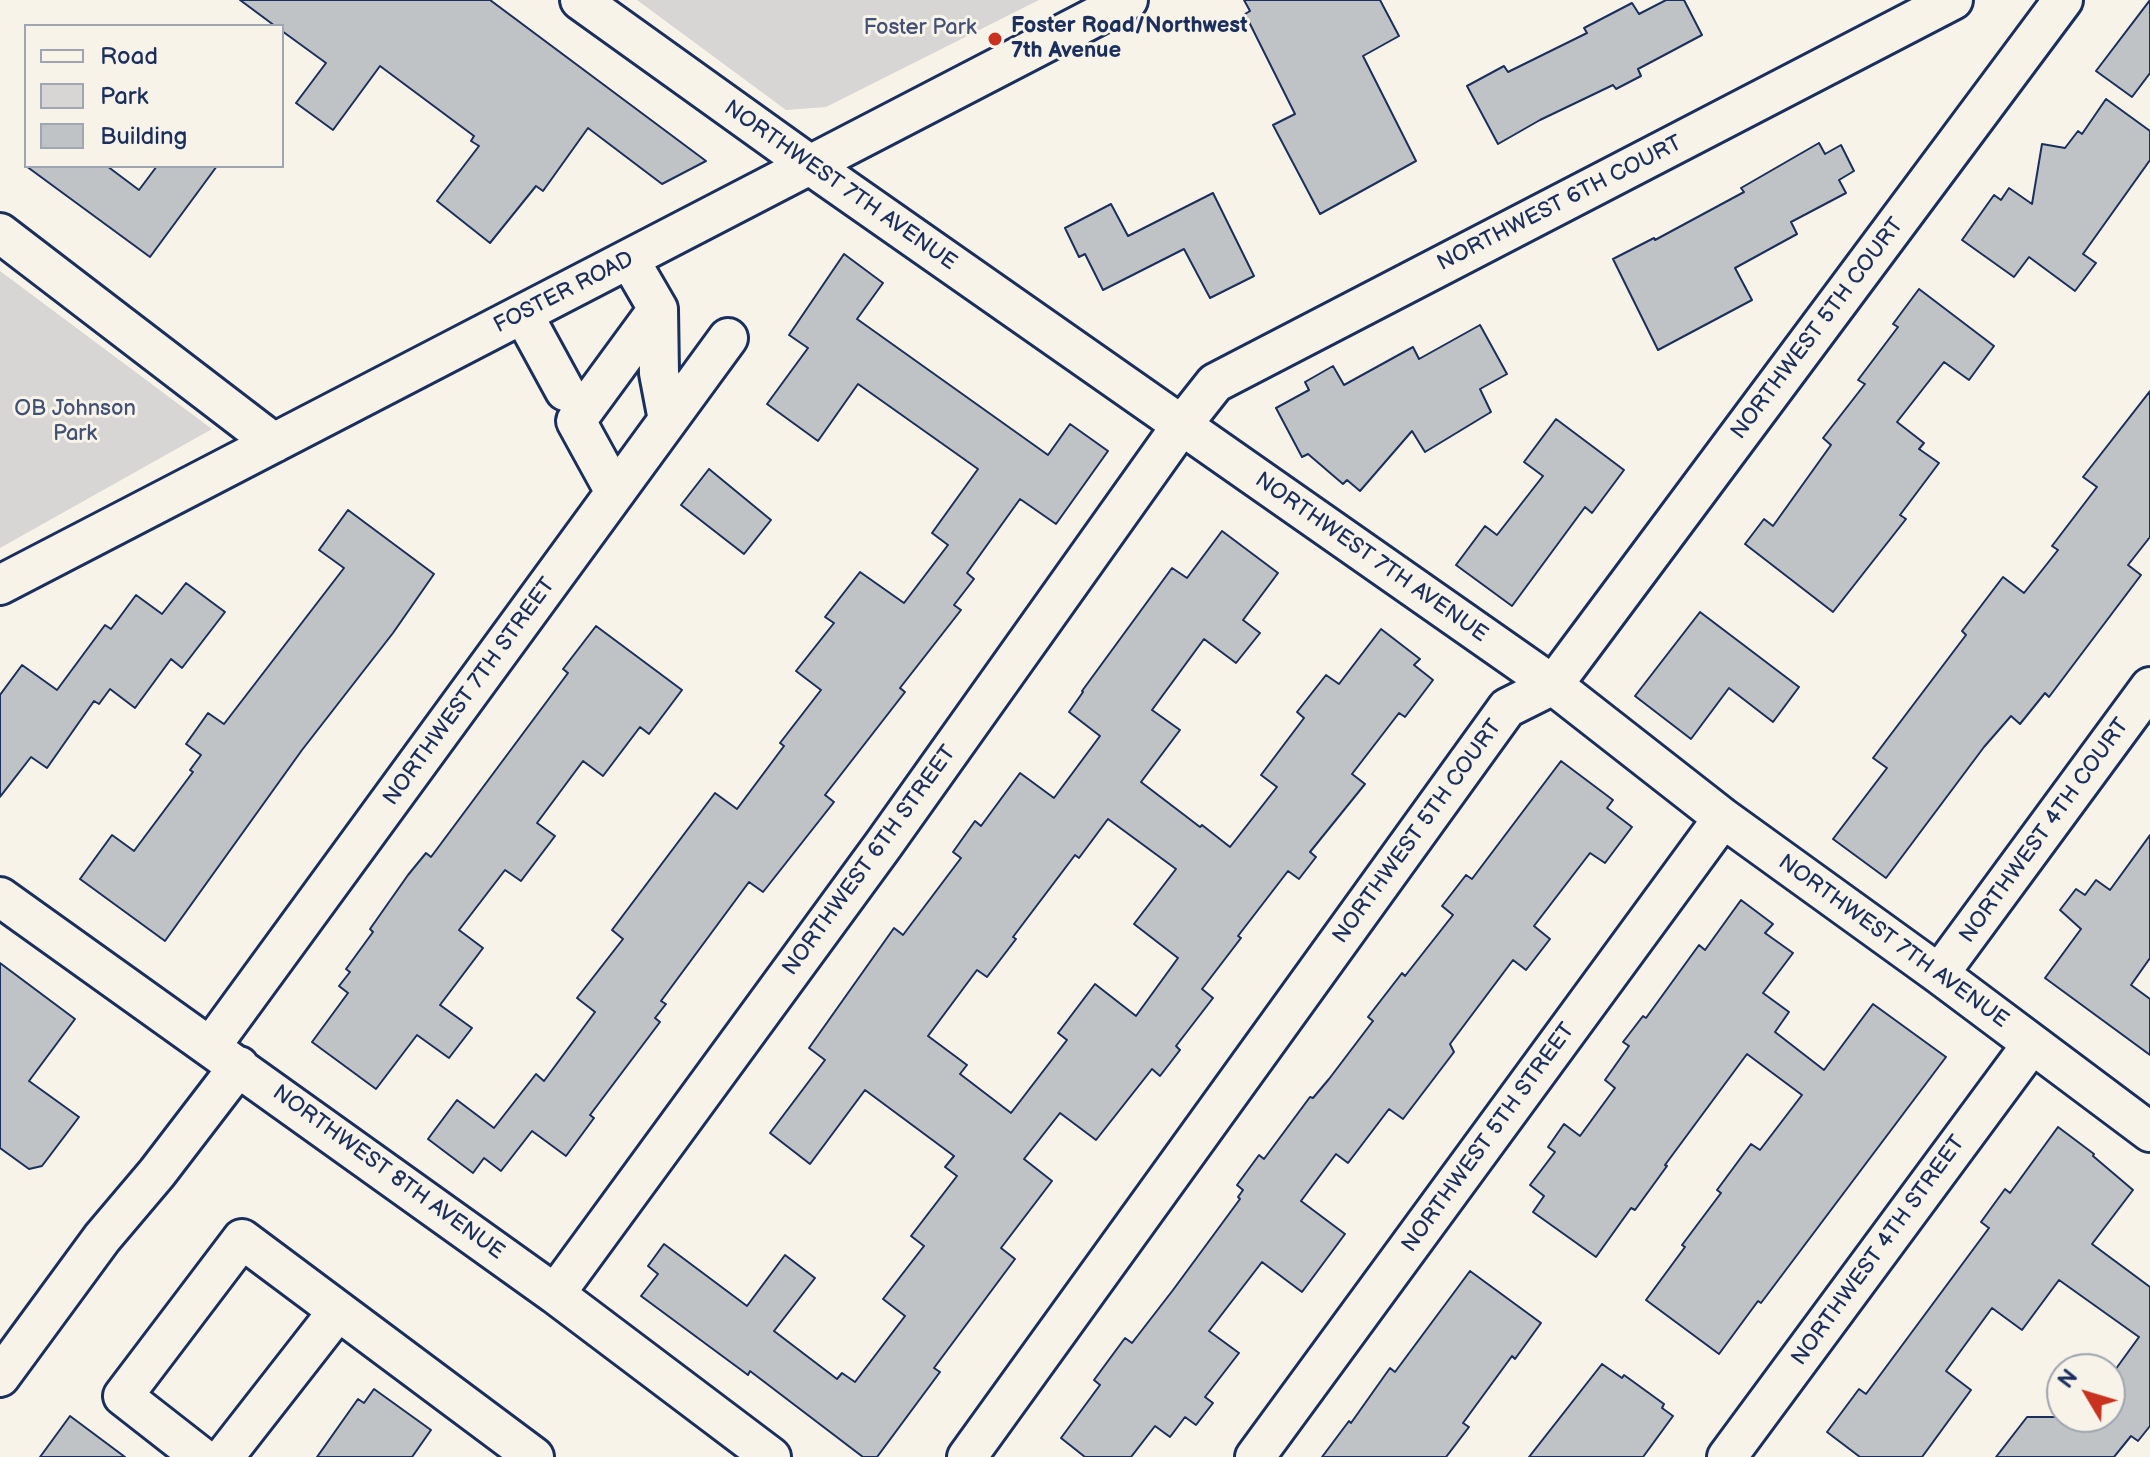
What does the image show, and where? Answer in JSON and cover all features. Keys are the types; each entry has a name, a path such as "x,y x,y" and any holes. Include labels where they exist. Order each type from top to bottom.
{"street":[{"name":"NORTHWEST 7TH AVENUE","path":"580,0 810,165 1553,685 1723,818 2150,1132"},
{"name":"FOSTER ROAD","path":"0,585 1128,0"},
{"name":"NORTHWEST 6TH COURT","path":"1181,426 1215,383 1953,0"},
{"name":"NORTHWEST 5TH COURT","path":"967,1457 1507,708 1553,685 2063,0"},
{"path":"0,233 274,443"},
{"path":"629,259 658,309 659,373 668,420"},
{"path":"615,492 576,421 658,309"},
{"path":"523,314 565,391"},
{"name":"NORTHWEST 7TH STREET","path":"0,1377 102,1238 157,1173 225,1056 615,492 728,338"},
{"name":"NORTHWEST 6TH STREET","path":"555,1294 884,844 1181,426"},
{"name":"NORTHWEST 4TH COURT","path":"1939,974 2150,687"},
{"name":"NORTHWEST 5TH STREET","path":"1255,1457 1723,818"},
{"name":"NORTHWEST 8TH AVENUE","path":"0,897 555,1294 771,1457"},
{"name":"NORTHWEST 4TH STREET","path":"1727,1457 2032,1044"},
{"path":"201,1457 123,1396 242,1239 534,1457"},
{"path":"224,1457 338,1311"}],"green space":[{"name":"Foster Park","path":"637,0 1039,0 826,107 786,110"},
{"name":"OB Johnson Park","path":"0,271 212,429 0,548"}],"building":[{"path":"240,0 490,0 706,161 662,184 588,128 543,191 536,186 490,243 437,201 479,146 471,141 474,136 380,66 333,130 296,103 326,63 284,32 284,24 272,24"},
{"path":"1244,0 1380,0 1399,36 1363,56 1416,161 1320,214 1273,125 1295,114 1245,14 1250,11"},
{"path":"1666,0 1684,0 1702,35 1638,69 1641,76 1616,89 1613,85 1498,144 1467,86 1504,66 1508,72 1587,33 1584,28 1632,3 1639,14"},
{"path":"2150,0 2150,73 2132,97 2096,71"},
{"path":"2106,99 2150,131 2150,160 2083,254 2096,263 2075,291 2029,257 2014,277 1962,240 1994,195 2001,200 2009,188 2032,204 2042,144 2065,148 2078,131 2082,134"},
{"path":"1819,143 1825,154 1841,145 1854,171 1839,180 1846,193 1791,222 1797,234 1735,268 1752,300 1658,350 1613,259 1744,192 1741,188"},
{"path":"29,168 110,168 139,190 156,168 216,168 150,257"},
{"path":"1213,193 1254,276 1210,298 1184,249 1103,290 1085,254 1079,257 1065,228 1111,204 1128,236"},
{"path":"844,254 883,283 857,319 1048,455 1070,424 1108,451 1056,524 1020,499 967,573 974,579 954,605 961,610 900,688 905,692 825,795 834,802 763,892 749,882 661,1001 666,1004 655,1018 660,1022 590,1115 594,1118 566,1156 532,1131 501,1171 484,1158 473,1173 428,1139 457,1100 494,1128 536,1074 544,1081 595,1012 577,998 623,939 612,930 715,793 737,809 784,746 780,743 821,690 796,671 834,623 825,617 860,572 904,603 948,545 932,533 978,469 858,384 818,441 767,404 808,348 789,335"},
{"path":"1919,289 1994,346 1969,380 1944,362 1897,422 1924,443 1919,449 1939,463 1900,515 1906,519 1833,612 1745,544 1764,519 1773,526 1831,445 1823,438 1865,384 1858,380 1898,327 1893,324"},
{"path":"1480,325 1507,374 1480,389 1491,412 1425,452 1412,431 1360,491 1347,480 1343,484 1308,454 1302,457 1276,408 1309,390 1305,382 1333,366 1344,385 1413,347 1419,359"},
{"path":"2150,391 2150,537 2128,565 2141,575 2049,697 2045,693 2020,724 2011,716 1984,747 1886,878 1833,839 1887,768 1873,758 1966,635 1962,631 2003,577 2024,593 2058,550 2052,546 2097,487 2083,477"},
{"path":"1556,419 1624,470 1592,513 1585,507 1512,606 1456,565 1485,526 1497,535 1543,476 1524,462"},
{"path":"709,469 771,520 744,554 681,505"},
{"path":"348,510 434,574 393,633 302,750 165,941 80,879 112,835 134,851 193,772 190,770 201,755 186,744 208,713 224,724 344,568 319,550"},
{"path":"1222,531 1278,573 1243,620 1260,633 1236,663 1204,639 1152,710 1180,730 1141,782 1230,847 1277,787 1261,775 1304,718 1297,712 1326,675 1339,684 1381,629 1420,659 1414,665 1433,680 1405,717 1399,713 1352,774 1365,784 1310,852 1316,857 1299,879 1288,871 1238,936 1241,938 1202,989 1213,998 1176,1046 1180,1050 1160,1076 1152,1069 1096,1140 1060,1113 1024,1159 1052,1181 1001,1248 1015,1259 934,1368 940,1372 877,1457 863,1457 750,1371 748,1375 641,1296 658,1274 648,1266 664,1244 747,1306 785,1255 815,1278 774,1331 837,1379 842,1373 855,1382 905,1316 883,1299 924,1246 911,1236 957,1176 945,1167 954,1156 865,1090 810,1164 770,1133 825,1060 809,1048 894,928 903,935 961,858 953,852 975,821 981,826 1020,773 1054,798 1100,736 1069,712 1172,568 1187,578","holes":["1108,819 1176,869 1134,924 1178,958 1136,1016 1095,984 1058,1033 1067,1040 1011,1113 960,1074 967,1065 928,1036 977,970 987,977 1075,855 1079,858"]},
{"path":"186,583 225,612 182,668 171,659 135,708 110,689 99,704 94,701 47,768 31,757 0,797 0,695 22,665 57,690 105,625 111,629 136,595 162,614"},
{"path":"1700,612 1799,687 1773,722 1729,688 1691,739 1635,696"},
{"path":"596,626 682,690 649,734 640,727 603,776 583,761 537,823 555,836 521,881 505,870 459,930 483,948 440,1005 472,1028 449,1058 417,1035 376,1089 312,1042 348,993 339,986 350,972 346,969 408,875 426,853 431,857 568,673 563,669"},
{"path":"1561,761 1613,800 1607,808 1632,827 1605,863 1590,853 1534,926 1550,939 1526,970 1513,960 1450,1044 1454,1052 1403,1119 1389,1109 1348,1163 1336,1154 1301,1201 1345,1234 1302,1292 1262,1262 1209,1331 1239,1353 1205,1397 1213,1403 1196,1425 1185,1417 1170,1437 1155,1426 1131,1457 1085,1457 1061,1438 1100,1385 1094,1380 1125,1338 1132,1343 1173,1290 1240,1199 1238,1197 1243,1190 1237,1185 1259,1155 1264,1159 1310,1097 1313,1098 1329,1079 1373,1021 1368,1017 1453,915 1442,906 1466,875 1472,879"},
{"path":"2150,835 2150,958 2131,985 2150,999 2150,1055 2045,978 2081,929 2060,910 2076,889 2085,895 2096,880 2110,890"},
{"path":"1741,900 1773,924 1765,933 1793,953 1763,993 1789,1012 1775,1032 1824,1070 1873,1004 1946,1057 1719,1354 1646,1300 1685,1247 1682,1245 1721,1193 1717,1190 1751,1144 1760,1150 1802,1095 1747,1054 1635,1210 1631,1208 1596,1257 1533,1212 1544,1196 1530,1185 1555,1152 1548,1147 1564,1124 1580,1136 1615,1088 1605,1080 1629,1046 1623,1042 1643,1016 1646,1018 1699,945 1705,950"},
{"path":"0,963 75,1019 29,1081 79,1117 42,1166 29,1169 0,1148"},
{"path":"2058,1127 2094,1154 2133,1190 2092,1244 2150,1287 2150,1426 2138,1441 2131,1436 2114,1457 1996,1457 2027,1417 2046,1417 2046,1433 2126,1433 2126,1355 2139,1337 2059,1280 2022,1330 1992,1308 1946,1371 1971,1390 1922,1457 1860,1457 1827,1432 1859,1389 1866,1394 1989,1228 1981,1222 2005,1189 2010,1193"},
{"path":"1470,1271 1541,1323 1515,1359 1512,1356 1463,1423 1469,1427 1446,1457 1322,1457 1349,1421 1351,1423 1390,1368 1395,1372"},
{"path":"1602,1364 1622,1378 1624,1375 1664,1404 1662,1408 1673,1416 1643,1457 1529,1457"},
{"path":"374,1389 431,1430 412,1457 317,1457 358,1399 364,1403"},
{"path":"70,1416 125,1457 40,1457"}],"place":[{"name":"Foster Road/Northwest 7th Avenue","path":"995,39"}]}
